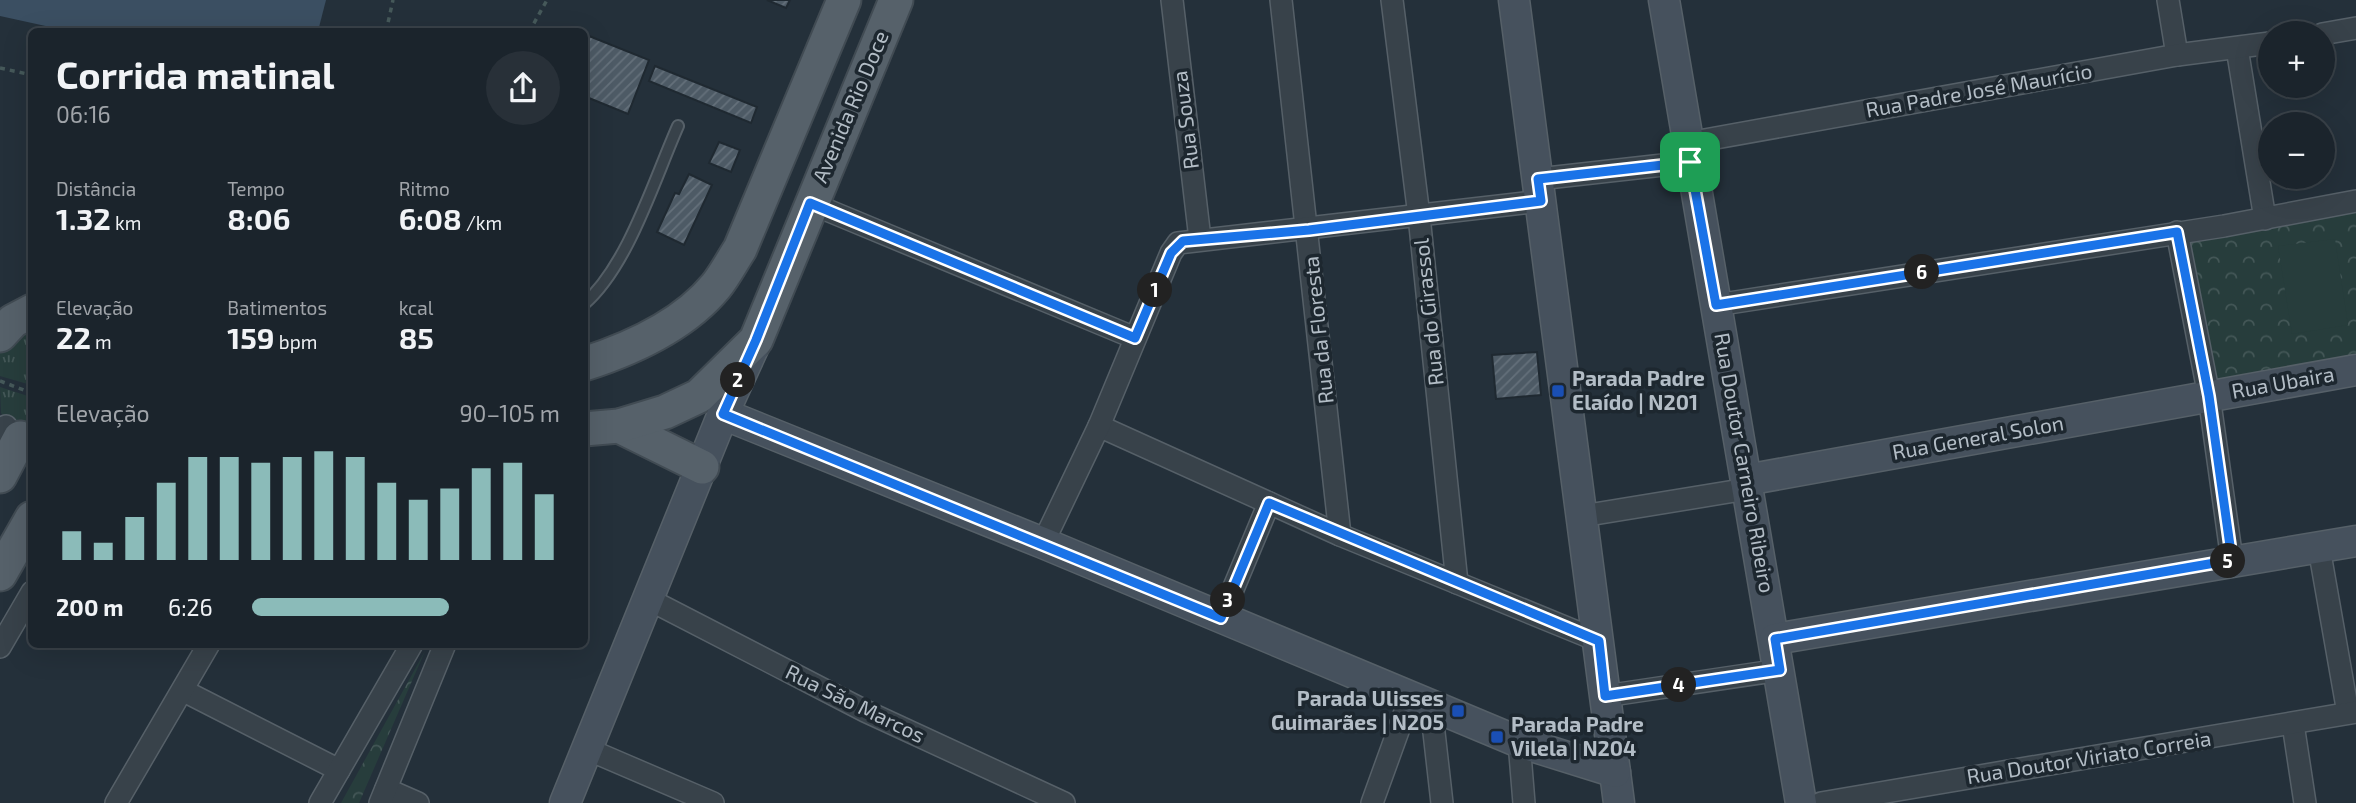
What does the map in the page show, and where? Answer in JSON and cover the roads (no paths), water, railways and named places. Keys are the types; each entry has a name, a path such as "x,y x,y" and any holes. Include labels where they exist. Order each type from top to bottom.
{"main road":[{"path":"588,363 633,346 679,318 716,287 740,249 844,0"},
{"name":"Avenida Rio Doce","path":"588,429 619,426 665,412 699,396 756,340 810,203 896,0"},
{"path":"619,426 702,467"},
{"path":"0,476 9,430"},
{"path":"0,573 28,525"}],"street":[{"name":"Rua Souza","path":"1172,0 1192,240"},
{"name":"Rua da Floresta","path":"1281,0 1309,230 1340,535"},
{"name":"Rua do Girassol","path":"1392,0 1419,216 1457,583"},
{"path":"1514,0 1619,803"},
{"name":"Rua Doutor Carneiro Ribeiro","path":"1664,0 1801,803"},
{"path":"2168,0 2177,55"},
{"path":"2335,32 2356,28"},
{"name":"Rua Padre José Maurício","path":"1192,240 1309,230 1419,216 1689,153 2177,55 2258,45"},
{"path":"2237,48 2265,219"},
{"path":"1716,305 2265,219 2356,201"},
{"path":"810,203 1135,338"},
{"path":"2177,232 2209,396 2232,560"},
{"path":"1043,543 1099,426 1171,253 1192,240"},
{"path":"565,803 650,600 723,414 756,340"},
{"name":"Rua Ubaira","path":"2209,396 2356,370"},
{"name":"Rua General Solon","path":"1582,516 2209,396"},
{"path":"723,414 1043,543 1519,742 1615,772"},
{"path":"1099,426 1340,535 1599,641"},
{"path":"1221,618 1269,503"},
{"path":"1775,639 2356,541"},
{"path":"2319,548 2352,713"},
{"path":"0,647 28,599"},
{"name":"Rua São Marcos","path":"650,600 865,710 1050,800"},
{"path":"116,803 207,648"},
{"path":"320,803 410,648"},
{"path":"418,803 383,796 443,648"},
{"path":"1605,696 1780,670"},
{"path":"184,691 339,771"},
{"path":"1372,803 1421,702"},
{"path":"1421,702 1443,803"},
{"name":"Rua Doutor Viriato Correia","path":"1822,803 2352,713"},
{"path":"2292,724 2305,803"},
{"path":"1519,742 1524,803"},
{"path":"587,749 713,803"}],"lane":[{"path":"588,301 600,291 616,267 678,126"}],"water":[{"path":"0,0 326,0 319,28 55,28 0,16"}],"place":[{"name":"Parada Padre Elaído | N201","path":"1558,391"},
{"name":"Parada Ulisses Guimarães | N205","path":"1458,711"},
{"name":"Parada Padre Vilela | N204","path":"1497,737"}]}
